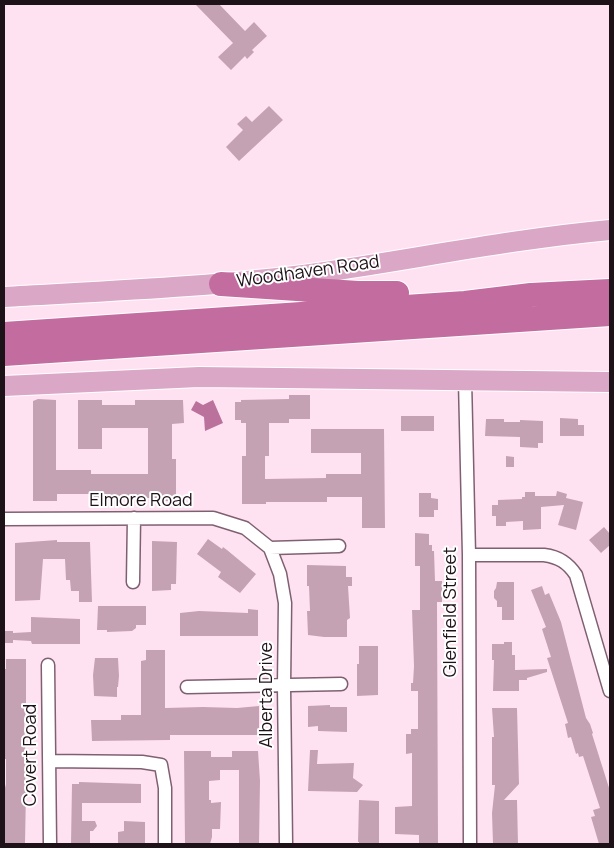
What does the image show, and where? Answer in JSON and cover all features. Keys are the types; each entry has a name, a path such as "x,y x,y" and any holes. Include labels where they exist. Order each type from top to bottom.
{"highway":[{"path":"221,284 358,293 531,295"},
{"name":"Woodhaven Road","path":"4,334 465,303 531,295 610,291"},
{"path":"4,354 610,314"}],"main road":[{"name":"Woodhaven Road","path":"4,297 221,284 318,273 556,235 610,230"},
{"path":"4,386 171,377 610,382"}],"street":[{"name":"Glenfield Street","path":"465,380 469,555 470,844"},
{"path":"133,582 134,518"},
{"name":"Elmore Road","path":"4,519 213,518 245,528 270,548"},
{"path":"270,548 338,546"},
{"name":"Alberta Drive","path":"270,548 284,590 286,844"},
{"path":"469,555 544,555 556,557 570,566 576,575 610,691"},
{"name":"Covert Road","path":"48,665 50,844"},
{"path":"187,687 341,684"},
{"path":"49,761 142,762 161,765 165,788 165,844"}],"shaded area":[{"path":"213,400 223,423 205,431 204,417 191,410 196,401 203,405"}],"building":[{"path":"195,4 219,4 245,31 254,22 267,36 252,50 254,52 247,59 245,56 231,70 218,57 233,43"},
{"path":"269,106 283,120 239,161 226,147 243,130 237,124 246,116 252,122"},
{"path":"289,395 310,395 310,419 289,419 289,423 269,423 269,456 265,456 265,479 326,478 326,474 361,474 361,453 311,453 311,429 384,429 385,528 362,528 362,497 327,497 327,502 242,504 242,456 246,456 246,423 241,423 241,420 235,420 235,402 241,402 241,400 289,399"},
{"path":"38,399 56,400 56,470 91,470 91,474 148,474 148,428 102,428 102,449 78,449 78,400 102,400 102,405 135,405 135,400 183,400 184,423 172,424 172,459 176,459 176,501 153,501 153,498 90,498 90,494 57,494 57,501 33,501 33,401"},
{"path":"401,416 434,416 434,431 401,431"},
{"path":"560,418 578,419 578,425 584,425 584,436 560,436"},
{"path":"486,419 504,419 504,422 520,422 520,420 543,421 543,443 538,443 538,448 520,447 520,437 485,436"},
{"path":"506,456 514,457 514,467 506,467"},
{"path":"557,491 567,494 566,498 583,502 576,530 558,525 564,505 541,507 541,529 523,530 523,521 506,522 506,526 496,526 496,516 492,516 492,505 498,505 498,500 522,499 522,497 525,497 525,492 535,492 535,496 556,496"},
{"path":"419,493 431,493 431,498 438,499 438,510 434,510 434,517 419,517"},
{"path":"604,527 610,534 610,545 601,553 589,540"},
{"path":"415,533 429,534 429,545 432,545 432,551 434,551 435,581 442,581 442,602 437,602 438,843 419,843 419,835 395,834 395,807 412,806 412,753 406,754 406,734 411,734 411,729 418,729 418,691 411,691 414,666 412,610 420,610 420,566 415,566"},
{"path":"208,539 222,549 223,547 256,574 240,593 218,577 221,572 197,554"},
{"path":"57,540 57,542 90,542 92,602 79,602 79,591 71,591 70,580 66,580 65,559 43,559 40,600 15,601 15,543"},
{"path":"152,541 177,542 176,584 171,584 171,590 152,591"},
{"path":"307,565 346,566 346,577 352,577 352,586 348,586 350,618 347,620 347,637 308,635 307,611 310,611"},
{"path":"497,582 514,582 514,620 502,620 502,607 497,607 497,601 494,598"},
{"path":"542,586 545,595 549,593 561,622 586,718 593,733 610,791 610,844 599,844 591,817 595,816 593,810 600,808 583,756 579,757 578,753 576,754 571,737 568,738 565,724 568,723 547,658 551,657 542,629 546,627 531,590"},
{"path":"98,606 146,606 146,625 136,625 136,628 132,631 107,632 107,630 97,630"},
{"path":"248,609 258,610 258,636 180,636 180,613 199,611 248,613"},
{"path":"31,617 80,619 80,644 32,644 31,641 13,640 13,643 4,643 4,631 13,631 13,633 31,632"},
{"path":"504,642 512,642 512,655 515,655 515,670 547,669 547,672 527,678 527,680 519,680 519,691 493,691 494,660 492,660 492,644 504,644"},
{"path":"359,646 378,646 378,695 357,696"},
{"path":"146,650 165,650 165,708 237,708 259,706 259,735 170,735 170,740 92,741 91,720 121,720 121,715 141,715 141,661 146,660"},
{"path":"95,658 118,658 117,697 94,696 93,675"},
{"path":"6,659 26,659 26,710 24,718 26,771 25,844 4,844 6,759 4,759 4,669 6,669"},
{"path":"330,705 330,707 347,707 347,732 318,731 318,726 308,727 308,706"},
{"path":"492,708 517,708 519,784 504,800 517,800 518,844 493,844 492,813 495,785 492,785 492,737 494,737"},
{"path":"310,750 318,750 317,764 354,763 353,778 363,785 357,792 308,791"},
{"path":"184,751 211,751 211,757 232,757 232,751 258,751 260,781 259,844 239,844 239,770 220,770 220,780 209,781 209,800 211,800 211,803 221,802 220,829 212,829 210,844 185,844"},
{"path":"79,782 141,784 141,803 82,803 82,821 95,821 97,826 93,831 90,831 90,844 71,844 72,784 79,784"},
{"path":"359,800 379,801 379,844 359,844 358,842"},
{"path":"124,821 145,822 145,843 118,844 118,832 124,831"}]}
